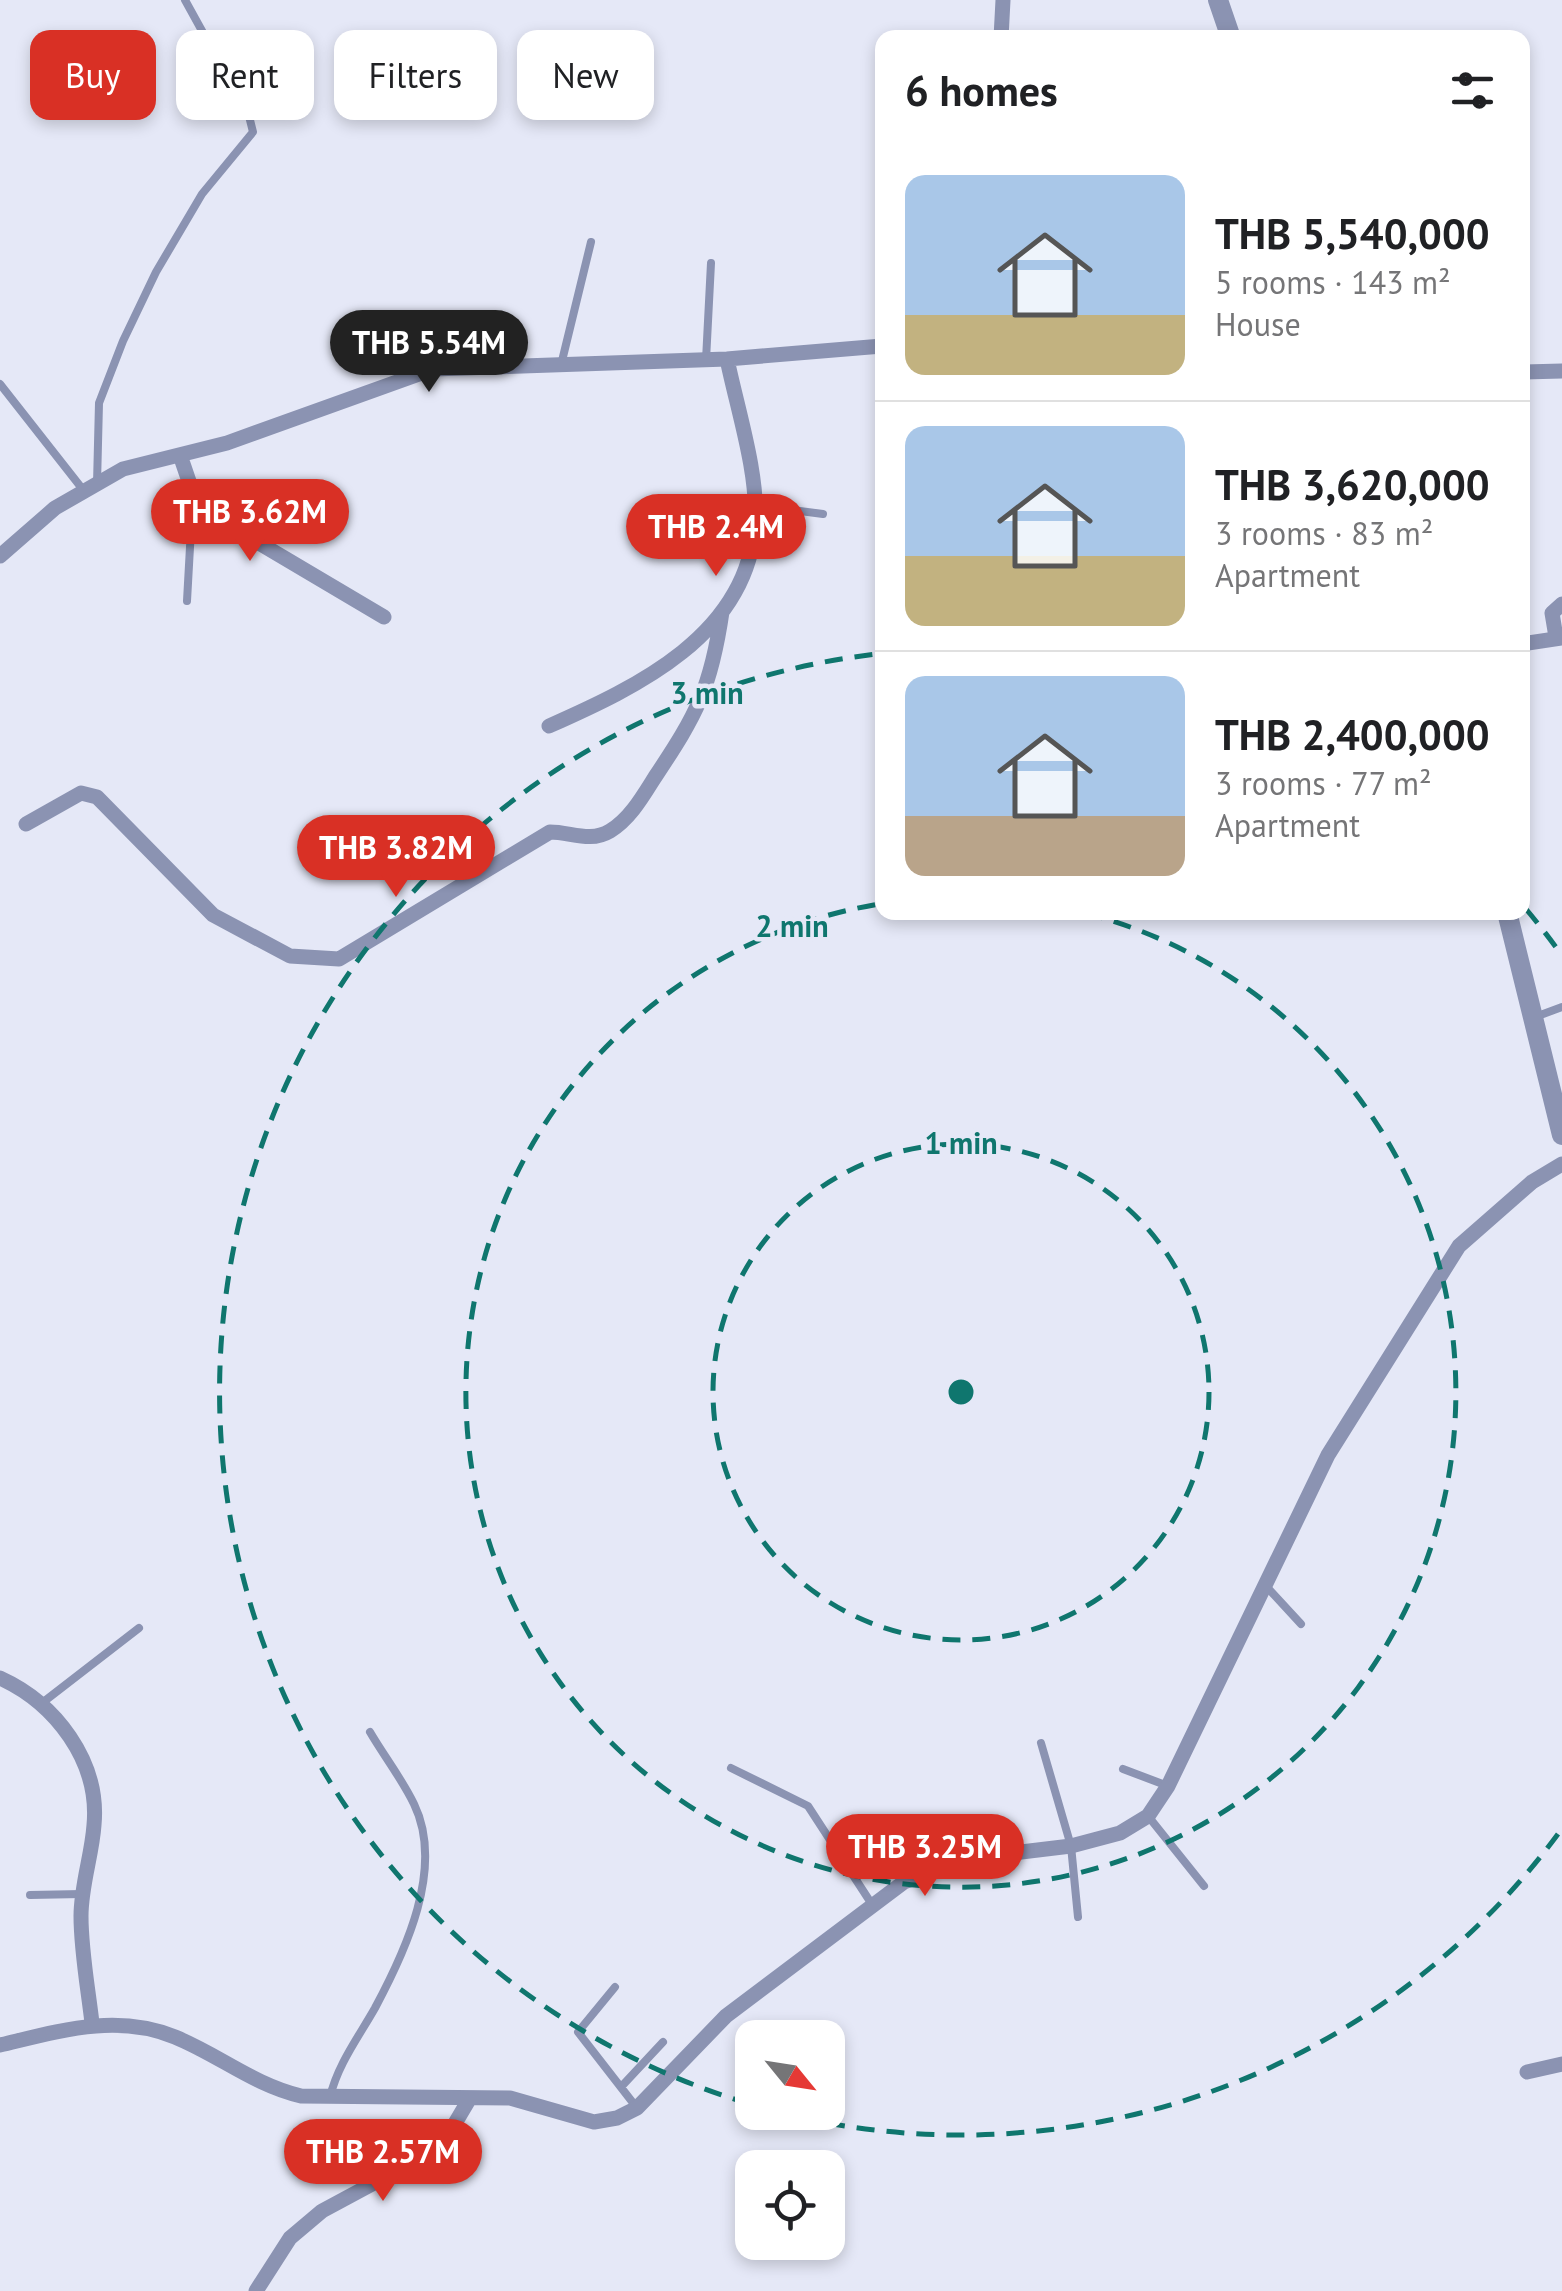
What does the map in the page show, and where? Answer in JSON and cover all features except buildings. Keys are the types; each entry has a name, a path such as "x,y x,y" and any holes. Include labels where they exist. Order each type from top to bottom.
{"street":[{"path":"1001,30 1003,0"},
{"path":"1218,0 1227,30"},
{"path":"0,556 55,508 123,469 228,443 434,369 727,359 875,347"},
{"path":"549,726 636,688 694,642 722,612 737,588 752,544 755,505 727,359"},
{"path":"1530,372 1562,372"},
{"path":"180,455 193,493 232,527 384,618"},
{"path":"1530,643 1559,638 1552,614 1562,604"},
{"path":"26,824 82,793 97,797 213,914 290,956 339,959 550,832 583,838 609,832 636,806 686,734 706,694 722,612"},
{"path":"1509,920 1562,1135"},
{"path":"0,2045 92,2024 128,2025 174,2036 270,2089 330,2097 510,2098 594,2122 618,2118 637,2108 726,2016 904,1882 978,1857 1071,1846 1120,1833 1148,1816 1168,1786 1263,1582 1328,1456 1459,1246 1532,1182 1562,1164"},
{"path":"0,1678 42,1703 62,1725 91,1786 95,1822 82,1894 92,2024"},
{"path":"1527,2072 1562,2064"},
{"path":"256,2291 290,2238 322,2211 441,2147 470,2098"}],"lane":[{"path":"90,487 100,403 123,341 156,272 202,194 253,132 249,116 185,0"},
{"path":"561,364 591,242"},
{"path":"706,360 711,262"},
{"path":"0,384 90,487"},
{"path":"188,600 193,493"},
{"path":"755,505 823,514"},
{"path":"1531,1018 1562,1007"},
{"path":"1263,1582 1301,1624"},
{"path":"42,1703 139,1628"},
{"path":"330,2097 337,2070 404,1948 417,1912 425,1846 416,1806 370,1732"},
{"path":"1041,1744 1071,1846 1078,1916"},
{"path":"731,1768 808,1806 873,1906"},
{"path":"1123,1769 1168,1786"},
{"path":"1148,1816 1204,1886"},
{"path":"30,1895 82,1894"},
{"path":"615,1987 578,2032 637,2108"},
{"path":"621,2087 663,2042"}]}
